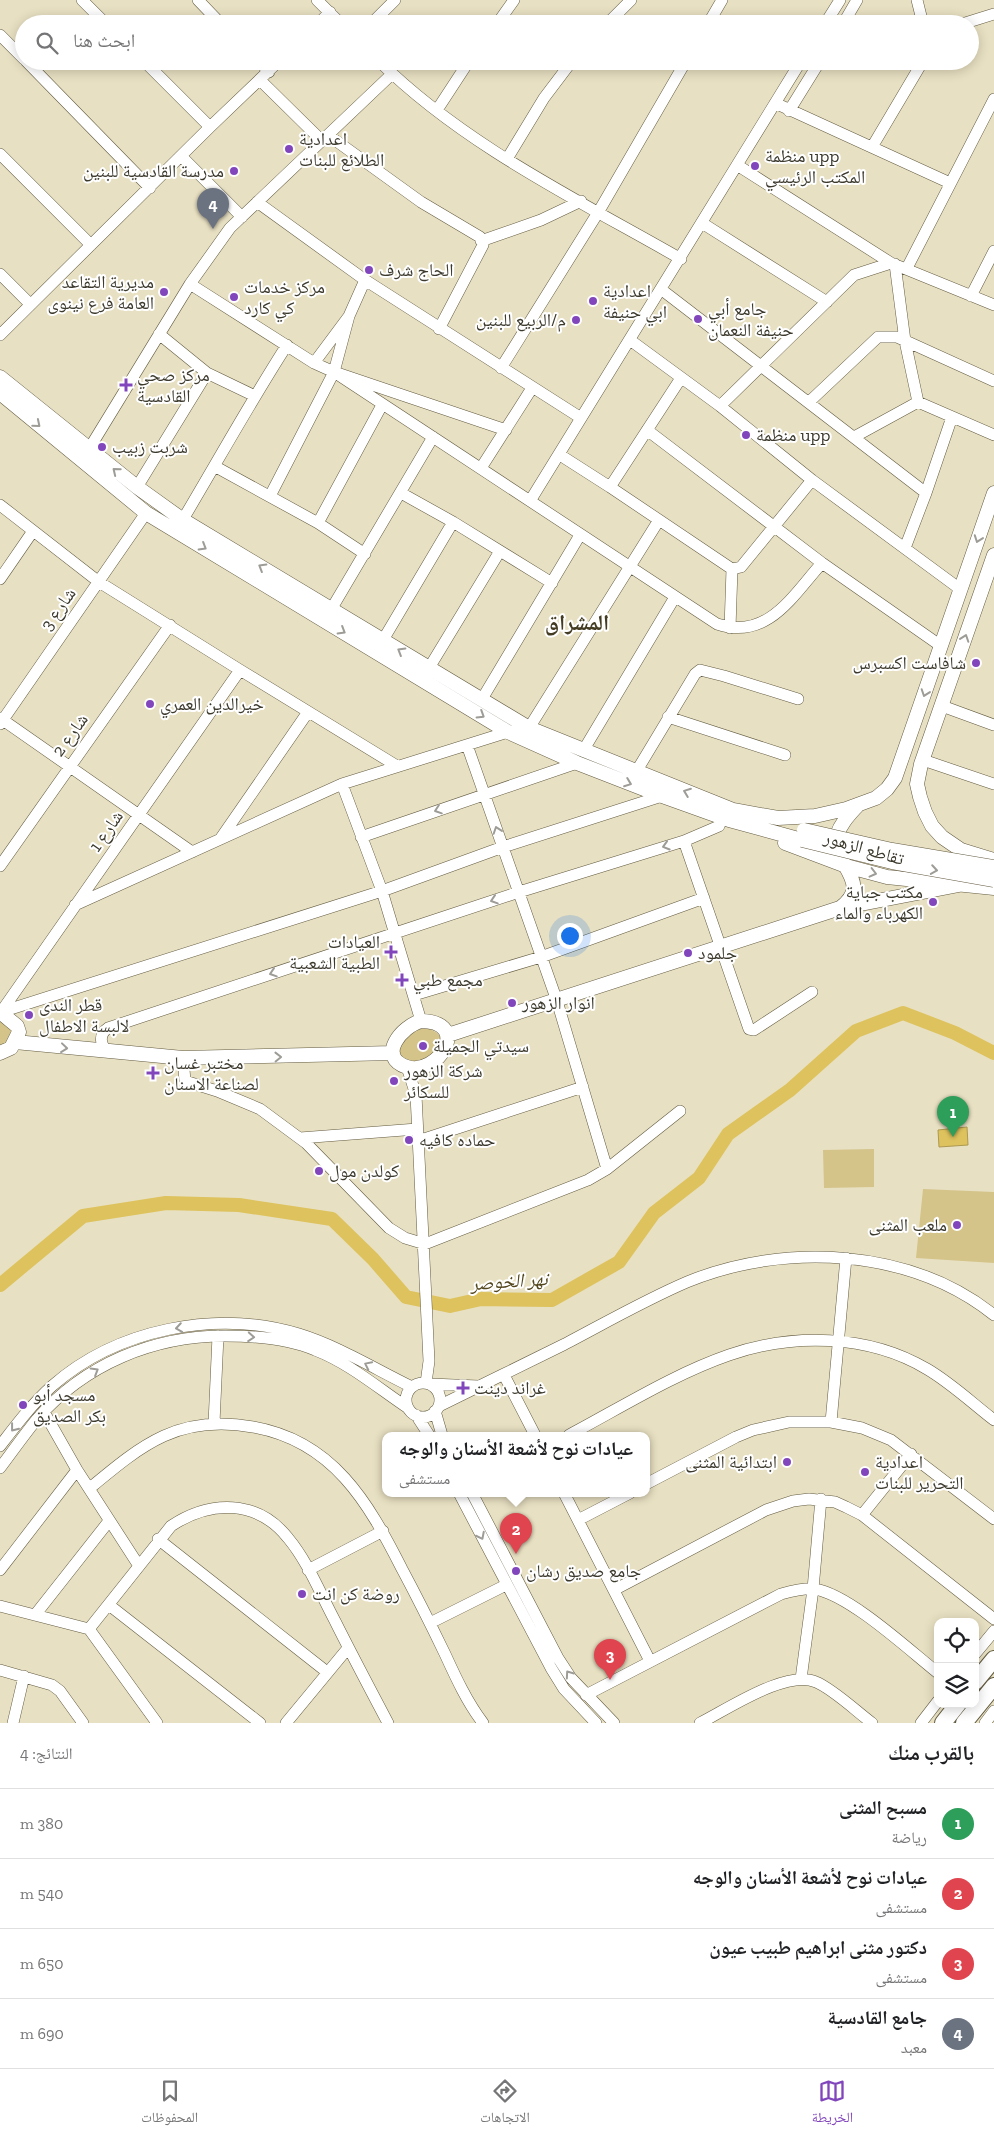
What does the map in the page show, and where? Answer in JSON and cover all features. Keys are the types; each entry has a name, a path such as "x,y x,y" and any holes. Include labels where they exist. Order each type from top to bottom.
{"highway":[{"path":"979,1677 994,1659"},
{"path":"964,1723 994,1686"},
{"path":"943,1723 955,1708"}],"main road":[{"path":"0,377 137,487 180,525 508,732 580,757 636,772 728,816 806,818 857,806 876,798 887,789 895,778 960,589 990,520 994,493"},
{"path":"0,393 146,513 180,525 332,608 580,757 662,796 728,816 803,835 892,862 994,880"},
{"path":"448,1036 840,908 959,885 968,877 971,867 967,856 932,826 924,812 917,784 923,760 942,706 990,579 994,555"},
{"path":"840,908 850,900 853,888 852,877 838,850 837,834 844,821 857,806"},
{"path":"816,854 825,850 830,839 830,822 824,814"},
{"name":"تقاطع الزهور","path":"728,816 846,866 887,877 988,888"},
{"path":"803,835 892,850 991,862"},
{"path":"961,850 991,862"},
{"path":"988,888 976,880 976,870 978,863 991,862"},
{"path":"0,1055 11,1048 19,1032 18,1026 1,1012"},
{"path":"421,1021 440,1025 448,1036 444,1050 428,1065 419,1069 407,1068 397,1061 393,1053 397,1037 411,1025 421,1021"},
{"path":"15,1042 183,1058 393,1053"}],"street":[{"path":"82,0 97,15"},
{"path":"198,0 212,15"},
{"path":"317,0 333,15"},
{"path":"380,15 395,0"},
{"path":"503,15 514,0"},
{"path":"616,15 630,0"},
{"path":"713,15 722,0"},
{"path":"831,15 840,0"},
{"path":"848,15 857,0"},
{"path":"917,0 921,15"},
{"path":"327,15 330,12"},
{"path":"979,19 994,14"},
{"path":"0,35 15,50"},
{"path":"35,70 150,188"},
{"path":"153,70 210,127"},
{"path":"388,70 474,140 681,259"},
{"path":"437,110 463,70"},
{"path":"507,159 544,98 565,70"},
{"path":"500,368 599,212 681,70"},
{"path":"530,501 796,70"},
{"path":"789,111 814,70"},
{"path":"872,147 918,70"},
{"path":"0,335 182,157 210,127 269,72"},
{"path":"89,449 190,284 230,228 392,74"},
{"path":"260,80 325,138 422,202 480,237 483,246 439,329"},
{"path":"907,268 994,99"},
{"path":"775,103 950,183"},
{"path":"0,154 91,245"},
{"path":"182,157 242,217"},
{"path":"737,165 893,263 994,305"},
{"path":"481,241 541,220 581,201"},
{"path":"258,202 365,280 581,418"},
{"path":"702,222 827,302"},
{"path":"971,296 994,251"},
{"path":"720,406 854,275 893,263"},
{"path":"893,263 905,341 918,402"},
{"path":"0,274 30,304"},
{"path":"270,496 334,372 349,316 365,280"},
{"path":"190,284 314,363 334,372 506,430"},
{"path":"662,290 926,493"},
{"path":"314,363 349,316"},
{"path":"159,334 207,373 255,396"},
{"path":"809,402 878,337 897,337 994,381"},
{"path":"630,340 720,406 812,480 960,589"},
{"path":"180,525 287,345"},
{"path":"334,372 629,568 717,624 730,628 754,626 773,618 822,562"},
{"path":"137,487 207,373"},
{"path":"610,487 681,378"},
{"path":"481,468 532,388"},
{"path":"918,402 994,435"},
{"path":"854,437 918,402"},
{"path":"318,523 382,405"},
{"path":"904,548 926,493 952,417"},
{"path":"647,430 822,562 941,646"},
{"path":"332,608 433,437"},
{"path":"560,455 732,569 741,567 812,480"},
{"path":"216,466 318,523 365,554"},
{"path":"401,493 453,522 552,583"},
{"path":"0,505 98,582 398,766"},
{"name":"شارع 3","path":"1,721 146,513"},
{"path":"529,728 659,520"},
{"path":"383,640 453,522"},
{"path":"0,579 33,531"},
{"path":"482,699 580,535"},
{"path":"430,668 500,551"},
{"path":"730,628 732,569"},
{"path":"361,837 484,794 580,757 675,596"},
{"name":"شارع 2","path":"0,866 170,625"},
{"name":"شارع 1","path":"1,1012 240,670"},
{"path":"636,772 668,717 695,674 700,670 798,699"},
{"path":"942,706 994,724"},
{"path":"220,838 308,712"},
{"path":"668,717 785,755"},
{"path":"1,721 192,852"},
{"path":"75,905 342,784 508,732"},
{"path":"467,745 557,1001 607,1169"},
{"path":"923,760 994,784"},
{"path":"342,784 382,891 421,1021"},
{"path":"1,1012 382,891 503,847 662,796"},
{"path":"109,1052 103,1047 101,1040 102,1033 108,1028 395,932 684,841 719,826 728,816"},
{"path":"684,841 749,1029 754,1030 812,992"},
{"path":"414,995 541,957 704,898"},
{"path":"183,1058 185,1081 217,1091 260,1109 300,1138 384,1224 405,1238 425,1247 569,1188 607,1169 680,1111"},
{"path":"428,1065 420,1078 416,1095 425,1247 428,1383"},
{"path":"407,1068 416,1095"},
{"path":"300,1138 417,1135 582,1088"},
{"path":"831,1422 846,1258"},
{"path":"412,1412 426,1416 437,1408 479,1386 667,1292 711,1274 747,1264 783,1259 846,1258 879,1263 938,1282 965,1294 994,1315"},
{"path":"0,1446 28,1410 69,1373 105,1351 139,1337 176,1328 217,1324 280,1329 318,1340 412,1387"},
{"path":"214,1424 218,1336"},
{"path":"0,1468 44,1412 87,1376 126,1354 169,1341 218,1336 260,1338 296,1344 315,1350 342,1364 412,1412 427,1432"},
{"path":"575,1432 681,1376 729,1355 784,1342 811,1340 838,1341 879,1349 915,1363 941,1378 994,1420"},
{"path":"504,1375 533,1432"},
{"path":"383,1391 390,1387 392,1382 390,1376"},
{"path":"428,1383 438,1391 437,1408 441,1432"},
{"path":"412,1412 407,1394 412,1387 428,1383 479,1386"},
{"path":"44,1412 77,1470 139,1566"},
{"path":"650,1482 753,1430 789,1422 831,1422 878,1433 911,1454 994,1519"},
{"path":"90,1488 129,1456 154,1440 196,1425 240,1425 270,1430 309,1447 337,1469 351,1484 383,1532 462,1689 483,1723"},
{"path":"862,1515 911,1454"},
{"path":"0,1570 77,1470"},
{"path":"461,1497 506,1585 560,1682 596,1723"},
{"path":"474,1497 558,1658 571,1678 614,1723"},
{"path":"566,1497 650,1661"},
{"path":"578,1520 622,1497"},
{"path":"614,1590 766,1510 793,1501 809,1499 835,1502 862,1515 994,1619"},
{"path":"801,1679 813,1589 821,1500"},
{"path":"89,1629 158,1539 172,1526 187,1515 204,1509 242,1508 275,1524 288,1538 308,1570 388,1723"},
{"path":"35,1615 110,1521"},
{"path":"308,1570 383,1532"},
{"path":"158,1539 328,1672"},
{"path":"430,1623 506,1585"},
{"path":"586,1695 781,1594 813,1589 834,1595 844,1601 934,1670"},
{"path":"109,1605 260,1723"},
{"path":"0,1606 89,1629 157,1723"},
{"path":"979,1649 994,1631"},
{"path":"286,1723 348,1648"},
{"path":"0,1670 43,1681 56,1688 83,1723"},
{"path":"13,1723 24,1676"},
{"path":"700,1723 779,1683 801,1679 818,1683 872,1723"},
{"path":"921,1723 934,1706"},
{"path":"984,1723 994,1711"}],"shaded area":[{"path":"0,1017 9,1026 12,1034 5,1044 0,1046"},
{"path":"427,1028 441,1038 441,1043 433,1053 413,1066 399,1055 402,1043 411,1033"},
{"path":"967,1127 968,1145 939,1147 938,1130"},
{"path":"874,1149 874,1187 824,1188 823,1150"},
{"name":"ملعب المثنى","path":"923,1189 994,1192 994,1263 916,1258"}],"waterway":[{"name":"نهر الخوصر","path":"0,1285 83,1216 166,1203 239,1205 332,1219 373,1259 406,1297 450,1306 481,1299 552,1300 619,1262 654,1213 699,1178 728,1134 790,1090 856,1031 903,1013 955,1033 994,1053"}],"place":[{"name":"اعدادية الطلائع للبنات","path":"289,149"},
{"name":"منظمة upp المكتب الرئيسي","path":"755,166"},
{"name":"مدرسة القادسية للبنين","path":"234,171"},
{"name":"جامع القادسية","path":"213,229"},
{"name":"الحاج شرف","path":"369,270"},
{"name":"مديرية التقاعد العامة فرع نينوى","path":"164,292"},
{"name":"مركز خدمات كي كارد","path":"234,297"},
{"name":"اعدادية ابي حنيفة","path":"593,301"},
{"name":"جامع أبي حنيفة النعمان","path":"698,319"},
{"name":"م/الربيع للبنين","path":"576,320"},
{"name":"مركز صحي القادسية","path":"126,385"},
{"name":"منظمة upp","path":"746,435"},
{"name":"شربت زبيب","path":"102,447"},
{"name":"شافاست اكسبرس","path":"976,663"},
{"name":"خيرالدين العمري","path":"150,704"},
{"name":"مكتب جباية الكهرباء والماء","path":"933,902"},
{"name":"العيادات الطبية الشعبية","path":"391,952"},
{"name":"جلمود","path":"688,953"},
{"name":"مجمع طبي","path":"402,980"},
{"name":"انوار الزهور","path":"512,1003"},
{"name":"قطر الندى لالبسة الاطفال","path":"29,1015"},
{"name":"سيدتي الجميلة","path":"423,1046"},
{"name":"مختبر غسان لصناعة الاسنان","path":"153,1073"},
{"name":"شركة الزهور للسكائر","path":"394,1081"},
{"name":"مسبح المثنى","path":"953,1137"},
{"name":"حماده كافيه","path":"409,1140"},
{"name":"كولدن مول","path":"319,1171"},
{"name":"ملعب المثنى","path":"957,1225"},
{"name":"غراند دينت","path":"463,1388"},
{"name":"مسجد أبو بكر الصديق","path":"23,1405"},
{"name":"ابتدائية المثنى","path":"787,1462"},
{"name":"اعدادية التحرير للبنات","path":"865,1472"},
{"name":"عيادات نوح لأشعة الأسنان والوجه","path":"516,1554"},
{"name":"جامع صديق رشان","path":"516,1571"},
{"name":"روضة كن انت","path":"302,1594"},
{"name":"دكتور مثنى ابراهيم طبيب عيون","path":"610,1680"}],"district":[{"name":"المشراق","path":"577,622"}]}
